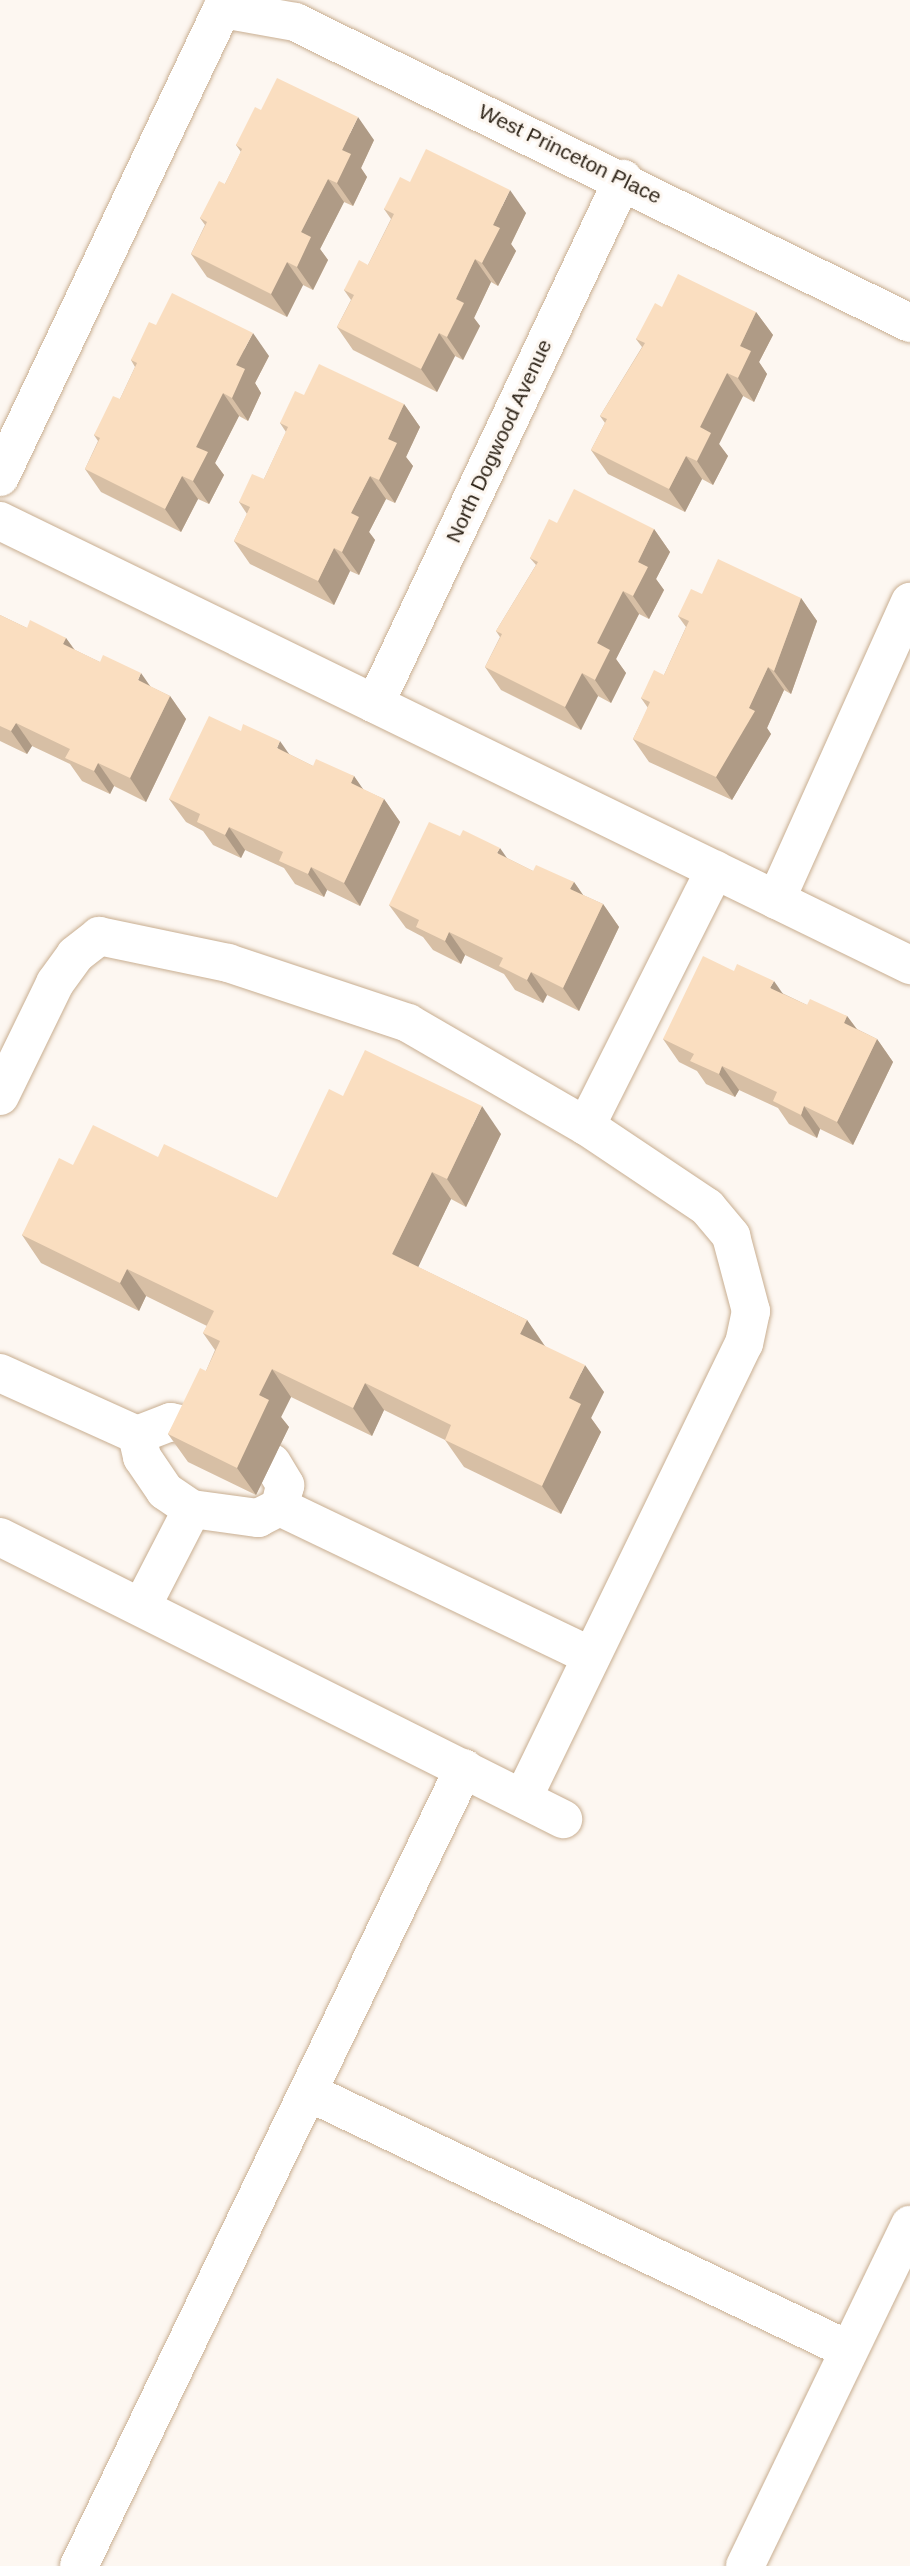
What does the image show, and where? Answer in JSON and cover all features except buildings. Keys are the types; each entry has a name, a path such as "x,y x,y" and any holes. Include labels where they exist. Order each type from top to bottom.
{"street":[{"name":"West Princeton Place","path":"0,477 222,9 295,22 622,179 910,323"},
{"name":"North Dogwood Avenue","path":"375,704 622,179"},
{"path":"0,521 910,965"},
{"path":"776,900 910,602"},
{"path":"586,1126 715,870"},
{"path":"0,1096 55,983 75,955 99,936 228,963 408,1023 586,1126 707,1208 731,1236 751,1311 744,1343 523,1798"},
{"path":"0,1373 137,1435 170,1422 203,1429"},
{"path":"137,1435 142,1457 165,1491 192,1509 258,1518 280,1507"},
{"path":"272,1463 285,1485 280,1507"},
{"path":"280,1507 591,1656"},
{"path":"142,1606 192,1509"},
{"path":"0,1536 564,1819"},
{"path":"79,2566 464,1768"},
{"path":"308,2092 849,2350"},
{"path":"745,2566 910,2225"}]}
